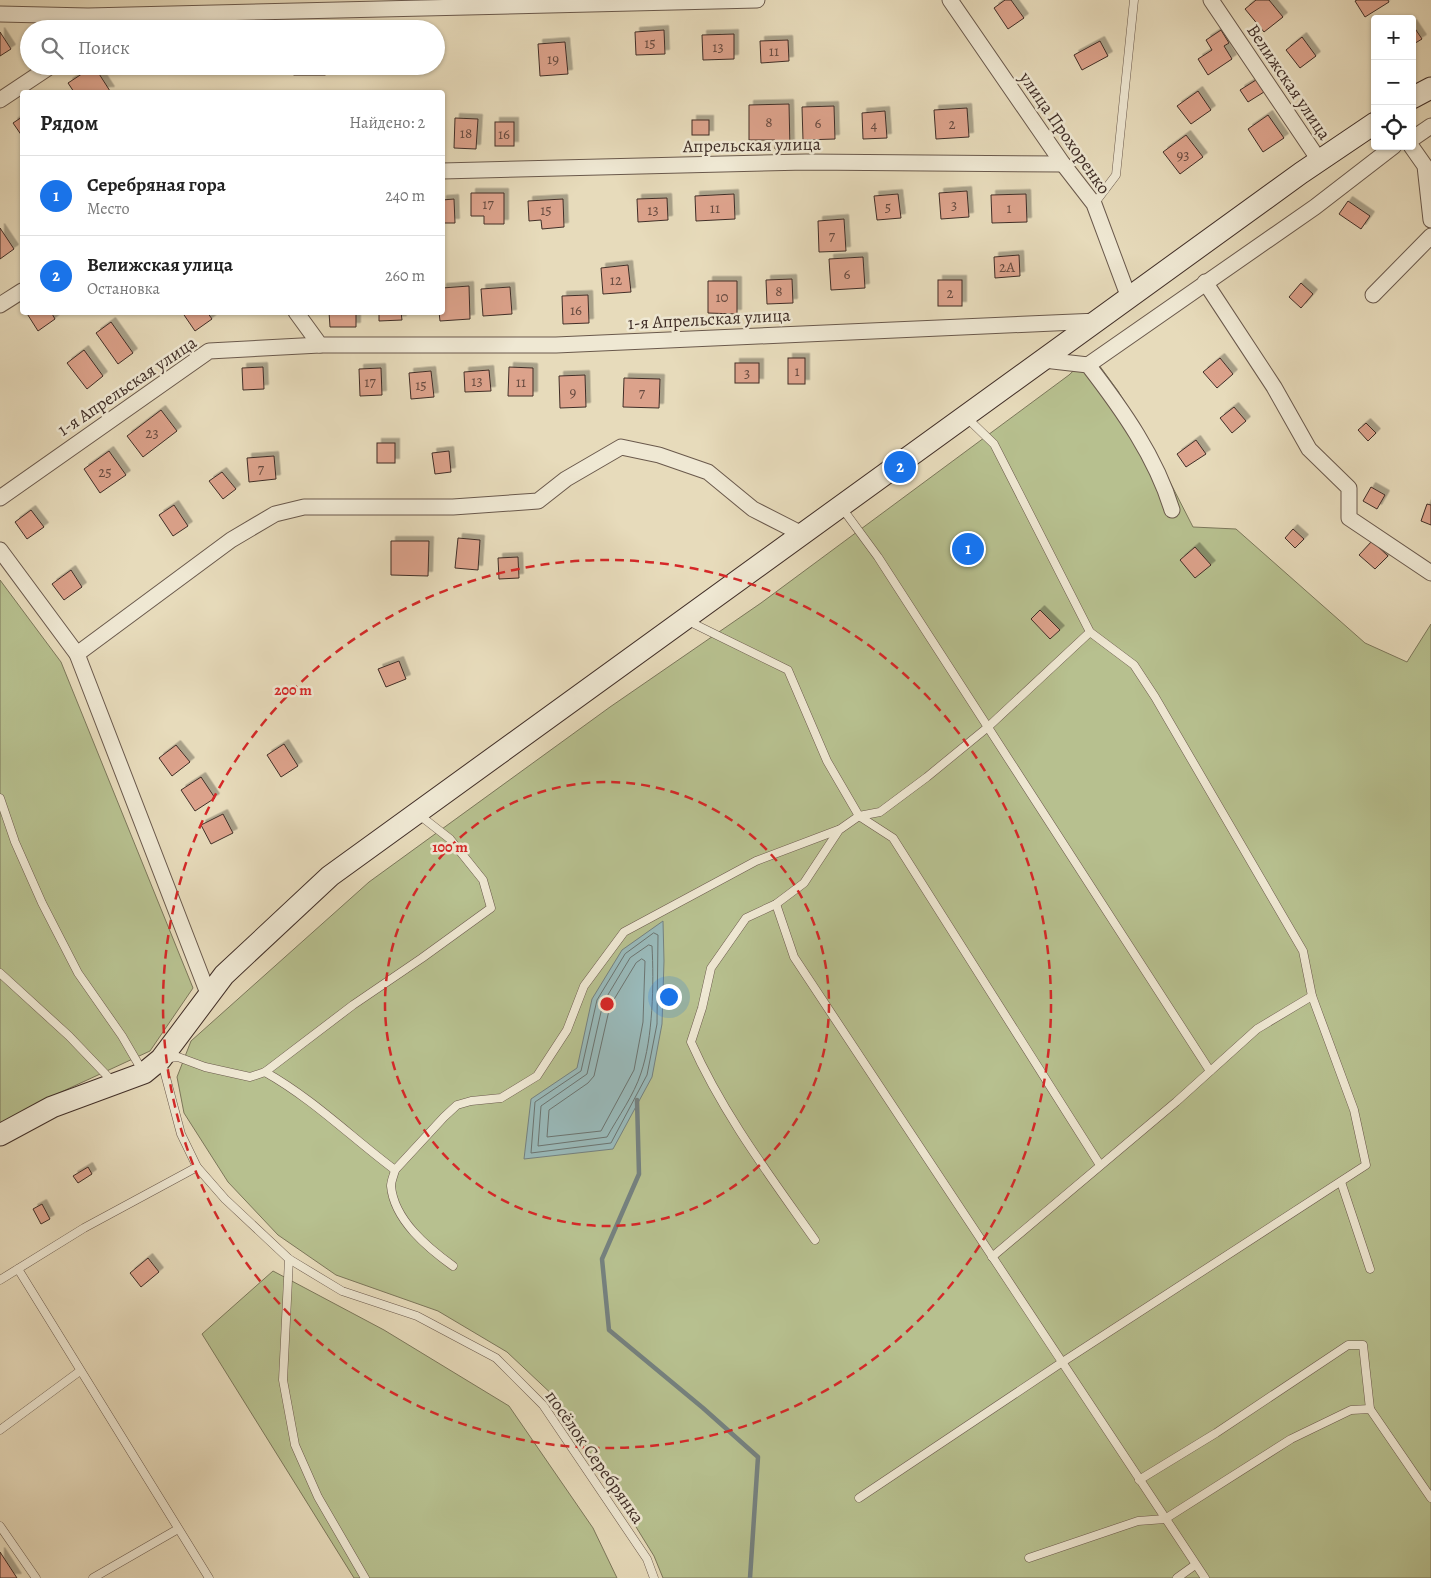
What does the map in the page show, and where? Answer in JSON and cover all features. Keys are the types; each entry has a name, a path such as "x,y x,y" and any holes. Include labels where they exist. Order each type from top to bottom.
{"street":[{"path":"152,20 757,0"},
{"name":"улица Прохоренко","path":"950,0 1063,164 1094,204 1129,298"},
{"name":"Велижская улица","path":"1211,0 1319,160"},
{"path":"0,14 68,20"},
{"path":"0,100 38,75"},
{"path":"1416,96 1431,88"},
{"path":"0,1136 52,1107 144,1074 161,1059 224,975 330,876 1319,160 1371,126"},
{"path":"1416,137 1431,126"},
{"path":"1044,360 1088,365 1315,207 1389,150"},
{"path":"1414,150 1425,166 1431,220"},
{"name":"Апрельская улица","path":"445,171 806,162 1063,164"},
{"path":"1373,296 1431,236"},
{"path":"1205,282 1274,387 1309,449 1349,488 1349,518 1431,573"},
{"path":"0,305 20,292"},
{"path":"298,315 320,345"},
{"name":"1-я Апрельская улица","path":"0,498 209,351 320,345 556,345 1098,320"},
{"path":"1088,365 1117,402 1164,483 1172,510"},
{"path":"77,654 231,540 275,514 304,507 453,508 538,500 566,479 621,447 659,455 708,472 752,509 802,534"},
{"path":"0,550 77,654 209,996"}],"lane":[{"path":"1094,204 1116,175 1134,0"},
{"path":"859,1498 1062,1363 1366,1166 1354,1110 1312,996 1303,951 1155,697 1134,665 1090,632 994,444 965,417"},
{"path":"841,506 878,557 1210,1071"},
{"path":"684,619 788,670 827,761 859,816 893,838 1100,1165"},
{"path":"453,1266 418,1239 399,1209 391,1185 395,1170 444,1117 458,1105 471,1101 502,1098 537,1076 567,1030 584,986 624,932 756,861 839,830 859,816 880,812 988,727 1090,632"},
{"path":"0,798 15,842 42,903 78,973 122,1036 144,1074"},
{"path":"161,1059 178,1057 205,1067 250,1077 265,1072 353,1004 422,958 491,908 484,880 450,839 416,813"},
{"path":"815,1240 736,1128 705,1075 691,1042 702,1008 711,968 746,918 776,904 804,883 839,830"},
{"path":"776,904 794,957 1205,1578"},
{"path":"0,973 69,1036 115,1084"},
{"path":"992,1257 1257,1029 1312,996"},
{"name":"посёлок Серебрянка","path":"161,1059 181,1134 197,1167 225,1199 289,1259 342,1291 417,1316 496,1358 543,1405 647,1559 654,1578"},
{"path":"265,1072 295,1089 395,1170"},
{"path":"0,1280 84,1228 197,1167"},
{"path":"1341,1182 1370,1269"},
{"path":"289,1259 283,1380 295,1445 318,1497 365,1578"},
{"path":"18,1269 209,1578"},
{"path":"1139,1480 1216,1433 1348,1345 1363,1345 1370,1409 1431,1498"},
{"path":"0,1430 80,1372"},
{"path":"1029,1558 1138,1521 1165,1520 1291,1439 1351,1410 1370,1409"},
{"path":"0,1526 36,1578"},
{"path":"93,1578 178,1529"},
{"path":"1177,1578 1196,1565"}],"green space":[{"path":"1091,354 1118,391 1152,447 1193,527 1236,529 1365,643 1407,662 1431,624 1431,1578 663,1578 654,1556 557,1399 507,1352 438,1311 336,1275 278,1235 228,1182 184,1113 177,1077 191,1041 369,882 610,707 761,603 1069,375"},
{"path":"0,580 61,662 193,988 150,1051 59,1093 0,1124"},
{"path":"273,1271 384,1330 509,1406 593,1528 617,1578 354,1578 202,1334"}],"water":[{"path":"663,921 662,1024 652,1077 613,1149 524,1159 531,1099 577,1068 592,999 622,950"}],"building":[{"path":"1005,0 1011,0 1024,18 1008,29 994,8"},
{"path":"1256,0 1269,0 1283,17 1264,32 1245,9"},
{"path":"1388,0 1389,2 1365,17 1355,1"},
{"path":"664,30 665,54 636,55 635,32"},
{"path":"1221,30 1229,43 1224,46 1232,59 1208,75 1198,59 1212,50 1206,40"},
{"path":"1416,30 1422,39 1416,43"},
{"path":"0,32 11,49 0,56"},
{"path":"734,34 734,59 703,60 702,35"},
{"path":"1302,37 1316,56 1300,68 1286,50"},
{"path":"788,40 789,61 761,63 760,41"},
{"path":"1100,41 1108,56 1082,70 1074,55"},
{"path":"565,42 568,74 540,76 538,44"},
{"path":"80,75 100,75 109,90 73,90 68,83"},
{"path":"1256,80 1264,92 1248,102 1240,90"},
{"path":"1198,91 1211,110 1191,124 1177,106"},
{"path":"789,104 790,149 775,149 775,140 749,140 749,105"},
{"path":"834,106 835,139 803,140 802,107"},
{"path":"967,108 969,137 936,139 934,110"},
{"path":"885,111 887,138 863,139 862,113"},
{"path":"1268,115 1284,138 1263,152 1248,129"},
{"path":"20,118 20,133 13,123"},
{"path":"455,118 478,119 476,149 454,148"},
{"path":"692,120 709,120 709,135 692,135"},
{"path":"495,122 514,122 514,146 495,146"},
{"path":"1186,135 1203,157 1180,174 1163,152"},
{"path":"967,191 969,217 941,219 939,193"},
{"path":"471,193 504,193 504,224 484,224 484,216 471,216"},
{"path":"734,194 735,219 696,221 695,196"},
{"path":"898,194 901,218 877,220 874,196"},
{"path":"1026,194 1027,222 992,223 991,195"},
{"path":"667,198 668,220 638,222 637,199"},
{"path":"454,199 455,223 445,223 445,200"},
{"path":"563,199 564,227 542,229 541,220 529,221 528,201"},
{"path":"1348,201 1370,216 1361,229 1339,214"},
{"path":"844,219 846,251 819,252 818,221"},
{"path":"0,228 14,249 0,259"},
{"path":"1019,255 1020,276 995,278 994,257"},
{"path":"863,257 865,288 831,290 829,259"},
{"path":"628,265 631,292 603,294 601,268"},
{"path":"792,279 793,303 767,304 766,280"},
{"path":"938,280 962,280 962,306 938,306"},
{"path":"708,281 737,281 737,314 708,313"},
{"path":"1301,283 1313,294 1301,308 1289,297"},
{"path":"469,286 470,319 440,321 439,315 445,315 445,288"},
{"path":"510,287 512,314 483,316 481,289"},
{"path":"588,295 589,323 563,324 562,296"},
{"path":"28,315 53,315 55,319 38,331"},
{"path":"184,315 209,315 212,319 195,331"},
{"path":"329,315 356,315 356,327 330,327"},
{"path":"379,315 401,315 402,320 379,321"},
{"path":"111,322 133,353 118,364 96,333"},
{"path":"84,350 103,376 87,389 67,363"},
{"path":"788,358 805,358 805,384 788,384"},
{"path":"1220,358 1233,374 1217,388 1203,372"},
{"path":"735,363 759,363 759,383 735,383"},
{"path":"263,367 264,389 243,390 242,368"},
{"path":"509,367 533,368 533,396 508,396"},
{"path":"381,368 382,395 360,396 359,369"},
{"path":"489,370 491,391 465,392 464,372"},
{"path":"431,371 434,397 411,399 409,373"},
{"path":"585,375 586,407 560,408 559,376"},
{"path":"624,378 660,379 659,408 623,407"},
{"path":"1234,407 1246,421 1232,433 1220,418"},
{"path":"161,410 177,431 143,457 127,436"},
{"path":"1366,423 1376,433 1368,441 1358,430"},
{"path":"1196,440 1206,454 1186,467 1177,454"},
{"path":"377,443 395,443 395,463 377,463"},
{"path":"109,451 126,475 100,493 84,469"},
{"path":"449,451 451,472 435,474 432,453"},
{"path":"274,456 276,479 249,482 247,458"},
{"path":"222,472 236,489 223,499 209,481"},
{"path":"1371,487 1385,495 1377,509 1363,501"},
{"path":"1427,504 1431,505 1431,525 1421,521"},
{"path":"174,505 188,526 173,536 159,515"},
{"path":"31,510 44,527 27,539 15,522"},
{"path":"1293,529 1304,539 1295,548 1285,538"},
{"path":"458,538 480,540 478,570 455,568"},
{"path":"391,541 429,541 428,576 391,575"},
{"path":"1372,541 1388,556 1375,569 1359,555"},
{"path":"1195,547 1211,565 1195,578 1180,560"},
{"path":"518,557 519,578 499,579 498,558"},
{"path":"71,570 82,587 64,600 52,584"},
{"path":"1040,610 1060,630 1050,639 1031,619"},
{"path":"399,661 406,679 386,687 378,669"},
{"path":"284,744 298,766 281,777 267,755"},
{"path":"176,745 190,762 172,776 159,758"},
{"path":"201,777 215,798 195,811 181,790"},
{"path":"223,814 233,833 211,844 201,825"},
{"path":"88,1167 92,1174 78,1183 73,1176"},
{"path":"42,1204 50,1219 41,1224 33,1209"},
{"path":"148,1258 159,1272 141,1287 130,1273"},
{"path":"0,1552 17,1578 0,1578"}],"waterway":[{"path":"637,1100 639,1174 602,1259 609,1330 703,1408 758,1457 750,1578"}],"place":[{"name":"Велижская улица","path":"900,467"},
{"name":"Серебряная гора","path":"968,549"}]}
